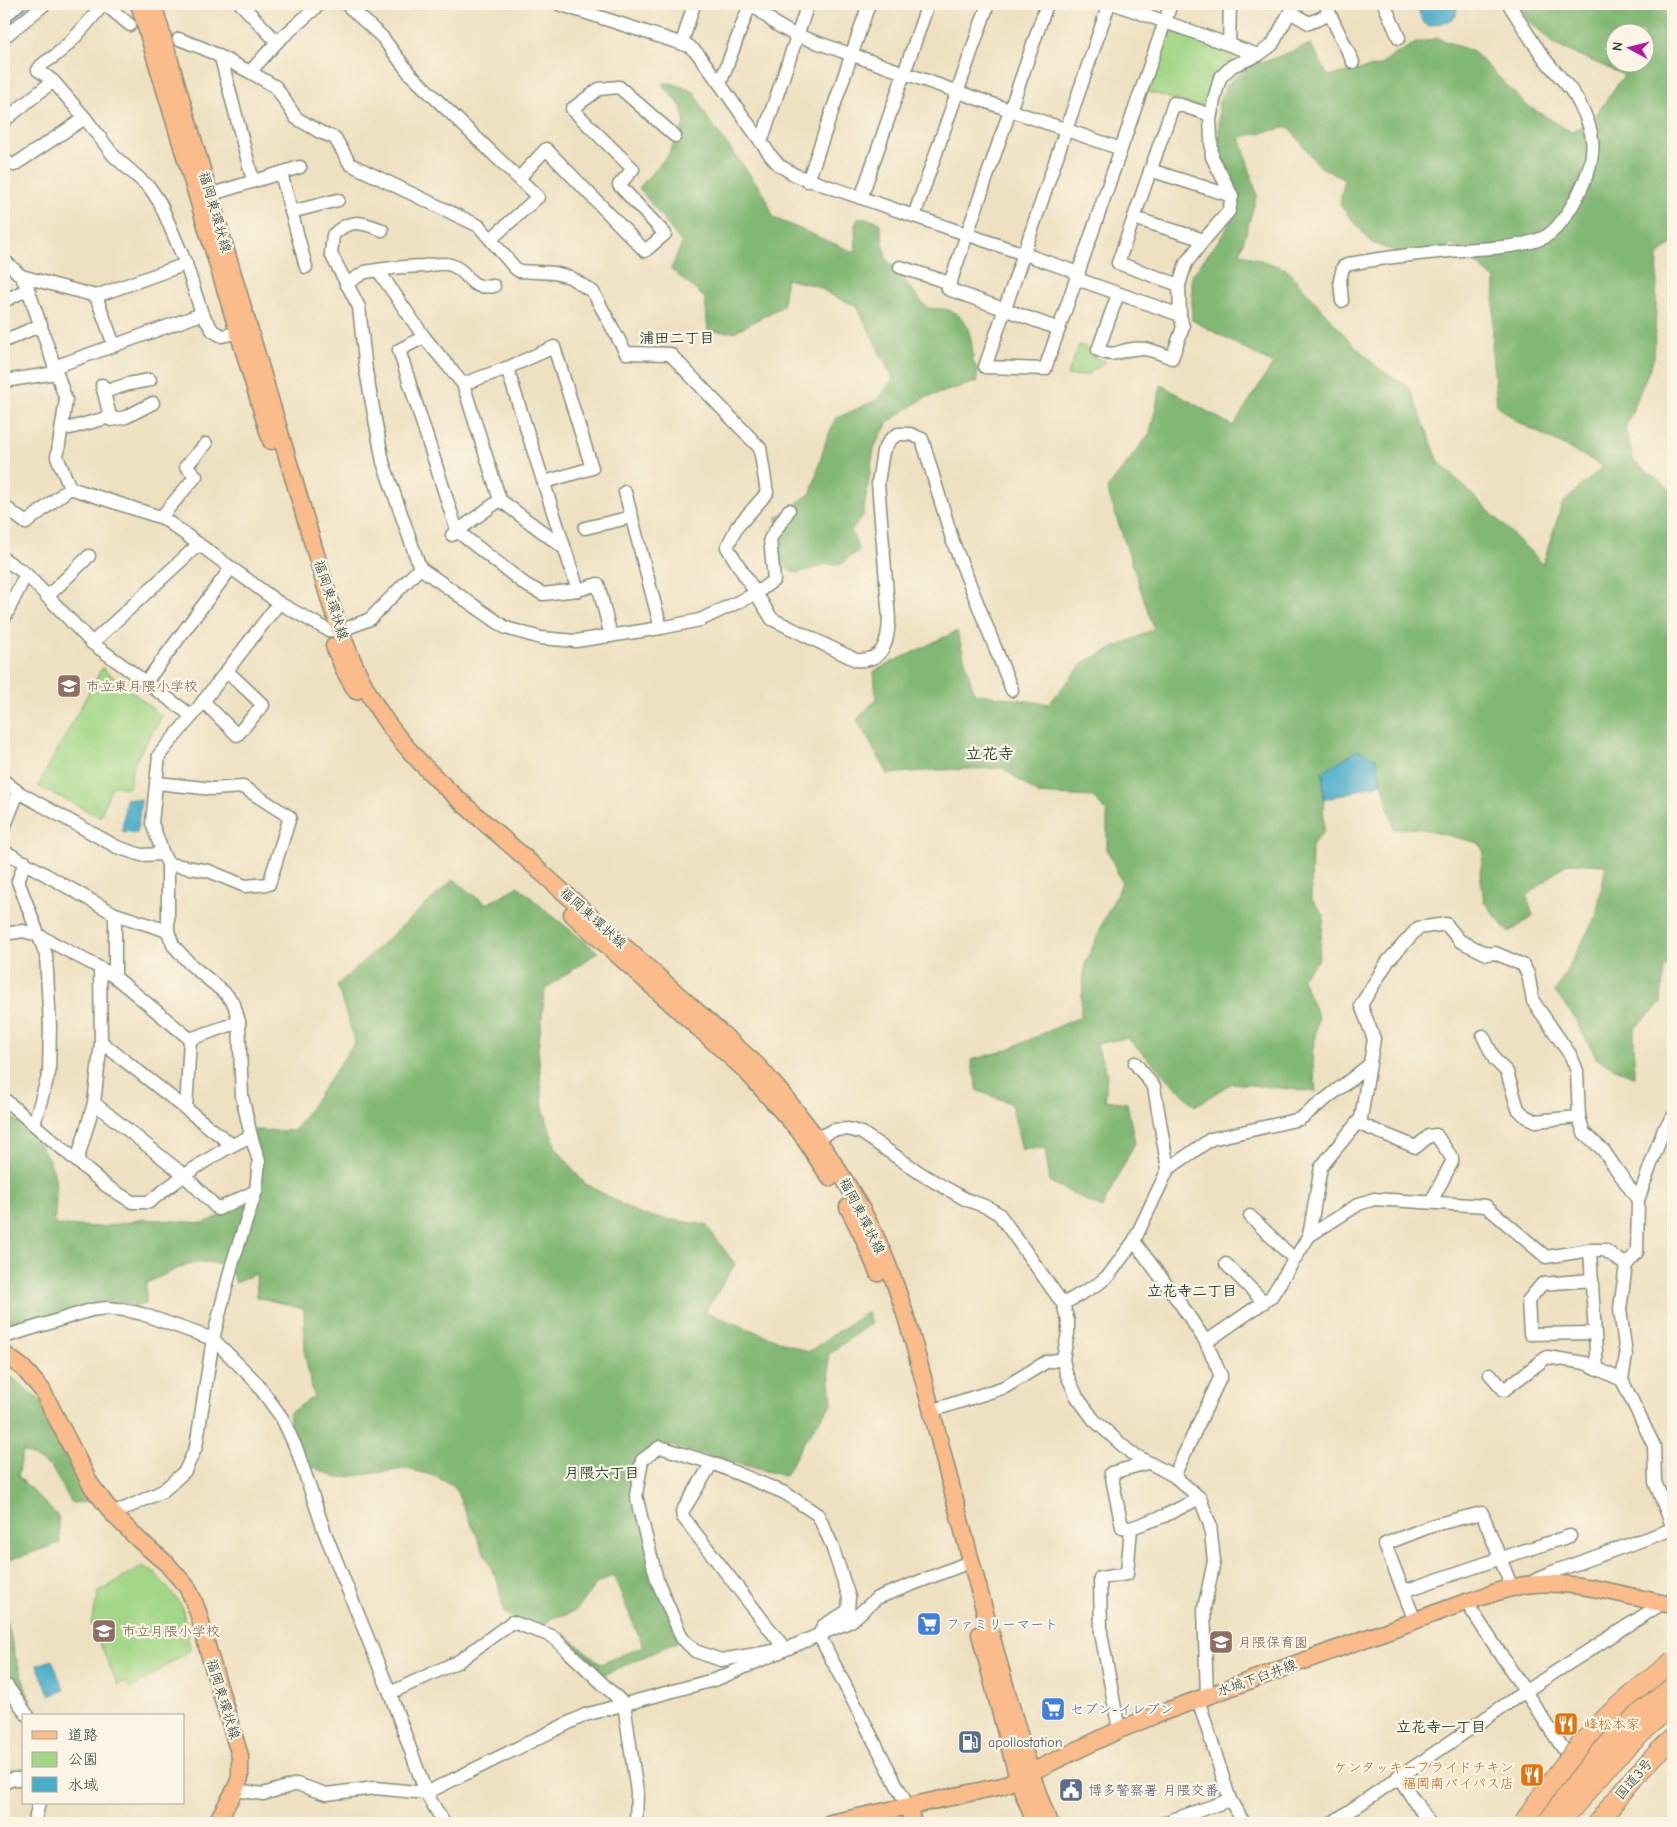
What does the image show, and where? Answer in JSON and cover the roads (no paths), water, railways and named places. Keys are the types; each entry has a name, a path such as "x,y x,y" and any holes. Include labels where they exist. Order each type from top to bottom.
{"highway":[{"path":"1524,1823 1559,1773 1590,1735 1616,1708 1673,1661"},
{"path":"1524,1823 1570,1759 1591,1734 1673,1665"},
{"path":"1539,1823 1588,1764 1638,1712 1673,1680"},
{"path":"1560,1823 1586,1790 1613,1761 1673,1703"},
{"path":"1575,1823 1622,1770 1673,1720"},
{"name":"国道3号","path":"1597,1823 1637,1774 1673,1737"},
{"path":"1602,1823 1623,1798 1673,1748"}],"main road":[{"name":"福岡東環状線","path":"139,4 244,331 345,672 383,735 411,767 468,822 746,1071 804,1138 840,1192 863,1236 888,1298 962,1565 1024,1776 1049,1823"},
{"name":"福岡東環状線","path":"153,4 210,195 244,331"},
{"name":"福岡東環状線","path":"334,630 388,723 418,760 758,1066 791,1102 850,1187 874,1233 904,1310 1009,1701 1035,1823"},
{"name":"福岡東環状線","path":"4,1354 23,1368 42,1390 91,1485 113,1514 167,1564 187,1587 192,1597 240,1756 240,1778 216,1823"},
{"name":"水城下臼井線","path":"830,1823 1002,1786 1119,1730 1203,1697 1466,1602 1519,1586 1570,1585 1668,1604"},
{"path":"908,1807 911,1823"}],"street":[{"path":"4,17 18,4"},
{"path":"4,37 45,4"},
{"path":"130,25 104,4 84,28 55,56 40,65 38,70 53,81 114,156 150,188 160,203 186,264 202,314 213,331 222,336 244,331"},
{"path":"241,4 278,42"},
{"path":"250,72 278,42 320,4"},
{"path":"346,4 382,37 410,74 538,197 491,239"},
{"path":"559,4 689,46 698,54 760,142 779,165 794,175 1023,254 1118,294 1180,316"},
{"path":"682,43 694,4"},
{"path":"720,84 751,4 776,25 797,36 1122,149"},
{"path":"760,142 808,4"},
{"path":"808,180 869,4"},
{"path":"861,198 928,4"},
{"path":"914,216 988,4"},
{"path":"1047,4 948,289 1059,329"},
{"path":"1109,4 985,367 1045,370 1171,4"},
{"path":"1115,4 1258,55"},
{"path":"1229,44 1230,4"},
{"path":"1384,4 1399,38"},
{"path":"1342,301 1340,280 1343,267 1349,264 1392,256 1511,246 1536,240 1546,236 1559,225 1580,194 1591,167 1594,145 1590,127 1579,102 1544,57 1508,4"},
{"path":"1118,294 1098,350 1111,355 1134,348 1150,350 1172,358 1183,327 1180,316 1179,285 1186,263 1229,211 1232,196 1212,157 1211,115 1220,78 1232,66 1258,55 1272,45 1291,8 1309,23 1328,9 1353,62"},
{"path":"180,39 205,49 276,87 296,118 320,132 335,138 350,164 480,226 519,271 554,273 570,277 593,292 626,353 670,354 760,448 767,493 737,527 727,547 755,594 772,619 856,660 866,661 878,655 885,645 888,634 889,618 878,483 883,451 890,440 898,434 910,434 922,439 952,542 1012,690"},
{"path":"221,58 253,181"},
{"path":"4,121 53,81"},
{"path":"519,178 546,149 645,251 664,234 619,185 633,169 572,109 599,89 620,87 675,136"},
{"path":"1179,285 1118,263 1174,104 1211,115"},
{"path":"4,158 8,163 14,164 85,118"},
{"path":"210,195 300,168"},
{"path":"1150,170 1232,196"},
{"path":"281,174 306,267"},
{"path":"291,212 338,200"},
{"path":"1134,218 1204,240"},
{"path":"382,230 358,223 347,224 333,235 331,254 359,307 366,371 383,462 420,568 506,628 541,638 576,641 700,620 755,594 774,580 770,539 788,510"},
{"path":"4,260 21,276 28,289 66,400 57,457 70,488 161,517 279,603 334,630 370,619 420,568"},
{"path":"21,276 96,296 186,264"},
{"path":"346,284 366,272 397,266 443,264 452,265 458,269 474,285 494,286"},
{"path":"900,268 950,283"},
{"path":"378,270 424,337 463,384 500,500 564,548"},
{"path":"4,301 28,289"},
{"path":"96,296 114,345"},
{"path":"4,381 55,370 114,345 202,314"},
{"path":"4,341 41,325"},
{"path":"424,337 400,350 455,533 526,585 543,594 578,590 598,584 611,636"},
{"path":"463,384 507,368 554,347 592,468 544,482"},
{"path":"507,368 578,590"},
{"path":"150,380 103,389 111,420 126,416 153,403"},
{"path":"62,426 70,428 110,417"},
{"path":"161,517 196,476 186,466 206,444"},
{"path":"4,506 26,523 70,488"},
{"path":"625,492 661,628"},
{"path":"455,533 500,500"},
{"path":"585,528 632,517"},
{"path":"92,643 199,544"},
{"path":"47,597 89,556"},
{"path":"4,559 26,574 92,643 192,716"},
{"path":"146,682 232,568"},
{"path":"4,619 26,574"},
{"path":"113,1514 163,1491 185,1471 196,1448 213,1339 232,1264 256,1191 259,1161 242,1096 239,1022 234,1004 226,994 190,964 174,944 168,931 165,859 152,823 159,755 192,716 279,603"},
{"path":"203,701 236,735 262,706 227,671"},
{"path":"4,781 18,792 117,847 141,855 165,859 210,871 245,886 268,884 290,817 243,787 212,789 157,783"},
{"path":"4,828 18,792"},
{"path":"4,851 115,914 168,931"},
{"path":"25,862 18,881 46,955 50,1026 49,1073 34,1124"},
{"path":"115,914 116,977"},
{"path":"1206,1342 1271,1296 1309,1236 1321,1167 1361,1118 1368,1066 1374,1039 1361,1005 1388,961 1418,928 1446,924 1460,942 1487,954 1495,953 1523,965 1528,974 1533,1001 1571,1056 1577,1071 1579,1117 1584,1132 1603,1150 1638,1200"},
{"path":"4,934 23,931 38,935 116,977 190,1039"},
{"path":"78,1161 94,1103 101,1042 100,968"},
{"path":"190,1039 239,1022"},
{"path":"1483,1036 1495,1060 1507,1072 1518,1109 1525,1116 1535,1121 1579,1117"},
{"path":"186,1108 190,1039"},
{"path":"101,1042 232,1145"},
{"path":"1135,1063 1154,1087 1168,1169"},
{"path":"1063,1304 1098,1284 1109,1275 1134,1241 1168,1169 1211,1139 1300,1119 1368,1066"},
{"path":"4,1099 105,1185 132,1202 149,1202 184,1175 232,1145 251,1136"},
{"path":"94,1103 184,1175 218,1209 256,1191"},
{"path":"1415,1621 1385,1544 1434,1525 1482,1513 1501,1558 1519,1586 1673,1529 1655,1482 1654,1446 1622,1380 1626,1355 1620,1309 1626,1265 1637,1252 1638,1200 1663,1132 1673,1117"},
{"path":"1357,1123 1416,1147 1429,1136 1436,1135 1452,1158 1452,1162 1431,1202"},
{"path":"817,1138 834,1130 848,1129 862,1133 923,1175 965,1199 987,1207 999,1214 1063,1304 1068,1321 1068,1333 1063,1359 1066,1373 1077,1397 1094,1420 1131,1453 1174,1476 1200,1498 1210,1525 1214,1561 1204,1609 1203,1697 1230,1800 1244,1823"},
{"path":"1309,1236 1359,1204 1374,1199 1486,1206 1546,1257 1590,1250 1605,1250 1626,1265"},
{"path":"1250,1216 1294,1259"},
{"path":"1134,1241 1206,1342 1221,1376 1174,1476"},
{"path":"1590,1250 1597,1369"},
{"path":"1226,1264 1264,1302"},
{"path":"1592,1280 1542,1284 1528,1301 1530,1334 1594,1333"},
{"path":"4,1337 91,1310 107,1308 142,1314 213,1339 255,1381 282,1418 297,1450 325,1533 390,1693 426,1793 444,1823"},
{"path":"1490,1374 1504,1390 1547,1357 1585,1363 1622,1380"},
{"path":"931,1411 1006,1387 1046,1362 1063,1359"},
{"path":"786,1649 721,1660 695,1651 682,1638 657,1580 636,1495 642,1460 660,1447 712,1463 785,1493 818,1515 831,1543 849,1597 848,1611 823,1626 819,1635"},
{"path":"712,1463 682,1512 683,1517 786,1649"},
{"path":"1147,1463 1111,1473 1122,1527 1131,1528 1164,1516 1200,1498"},
{"path":"1119,1730 1101,1633 1100,1578 1127,1574 1131,1528"},
{"path":"1404,1592 1570,1536"},
{"path":"235,1790 264,1794 297,1784 326,1794 375,1788 426,1793 585,1715 717,1679 851,1621 877,1598 962,1565"},
{"path":"1466,1602 1570,1759"},
{"path":"1332,1823 1398,1776 1524,1692 1668,1604"},
{"path":"390,1693 459,1661 512,1622 552,1636 624,1704 637,1792 636,1823"},
{"path":"819,1635 908,1807"},
{"path":"4,1684 27,1714"},
{"path":"1398,1776 1429,1823"},
{"path":"4,1783 12,1779 22,1779"},
{"path":"1163,1823 1230,1800"},
{"path":"34,1823 39,1804"}],"water":[{"path":"1416,4 1438,4 1442,6 1445,4 1457,9 1456,16 1452,20 1429,26 1423,23"},
{"path":"1358,750 1376,758 1382,783 1324,800 1323,771"},
{"path":"126,798 141,800 137,833 122,831"},
{"path":"52,1660 64,1690 50,1696 37,1665"}],"waterway":[{"path":"4,28 30,4"},
{"path":"1510,1823 1519,1815"}],"place":[{"name":"市立東月隈小学校","path":"69,686"},
{"name":"ファミリーマート","path":"929,1624"},
{"name":"市立月隈小学校","path":"104,1631"},
{"name":"月隈保育園","path":"1221,1642"},
{"name":"セブン-イレブン","path":"1053,1709"},
{"name":"峰松本家","path":"1566,1724"},
{"name":"apollostation","path":"970,1742"},
{"name":"ケンタッキーフライドチキン 福岡南バイパス店","path":"1532,1775"},
{"name":"博多警察署 月隈交番","path":"1071,1790"}],"district":[{"name":"浦田二丁目","path":"677,338"},
{"name":"立花寺","path":"990,754"},
{"name":"立花寺二丁目","path":"1192,1291"},
{"name":"月隈六丁目","path":"602,1473"},
{"name":"立花寺一丁目","path":"1441,1727"}]}
